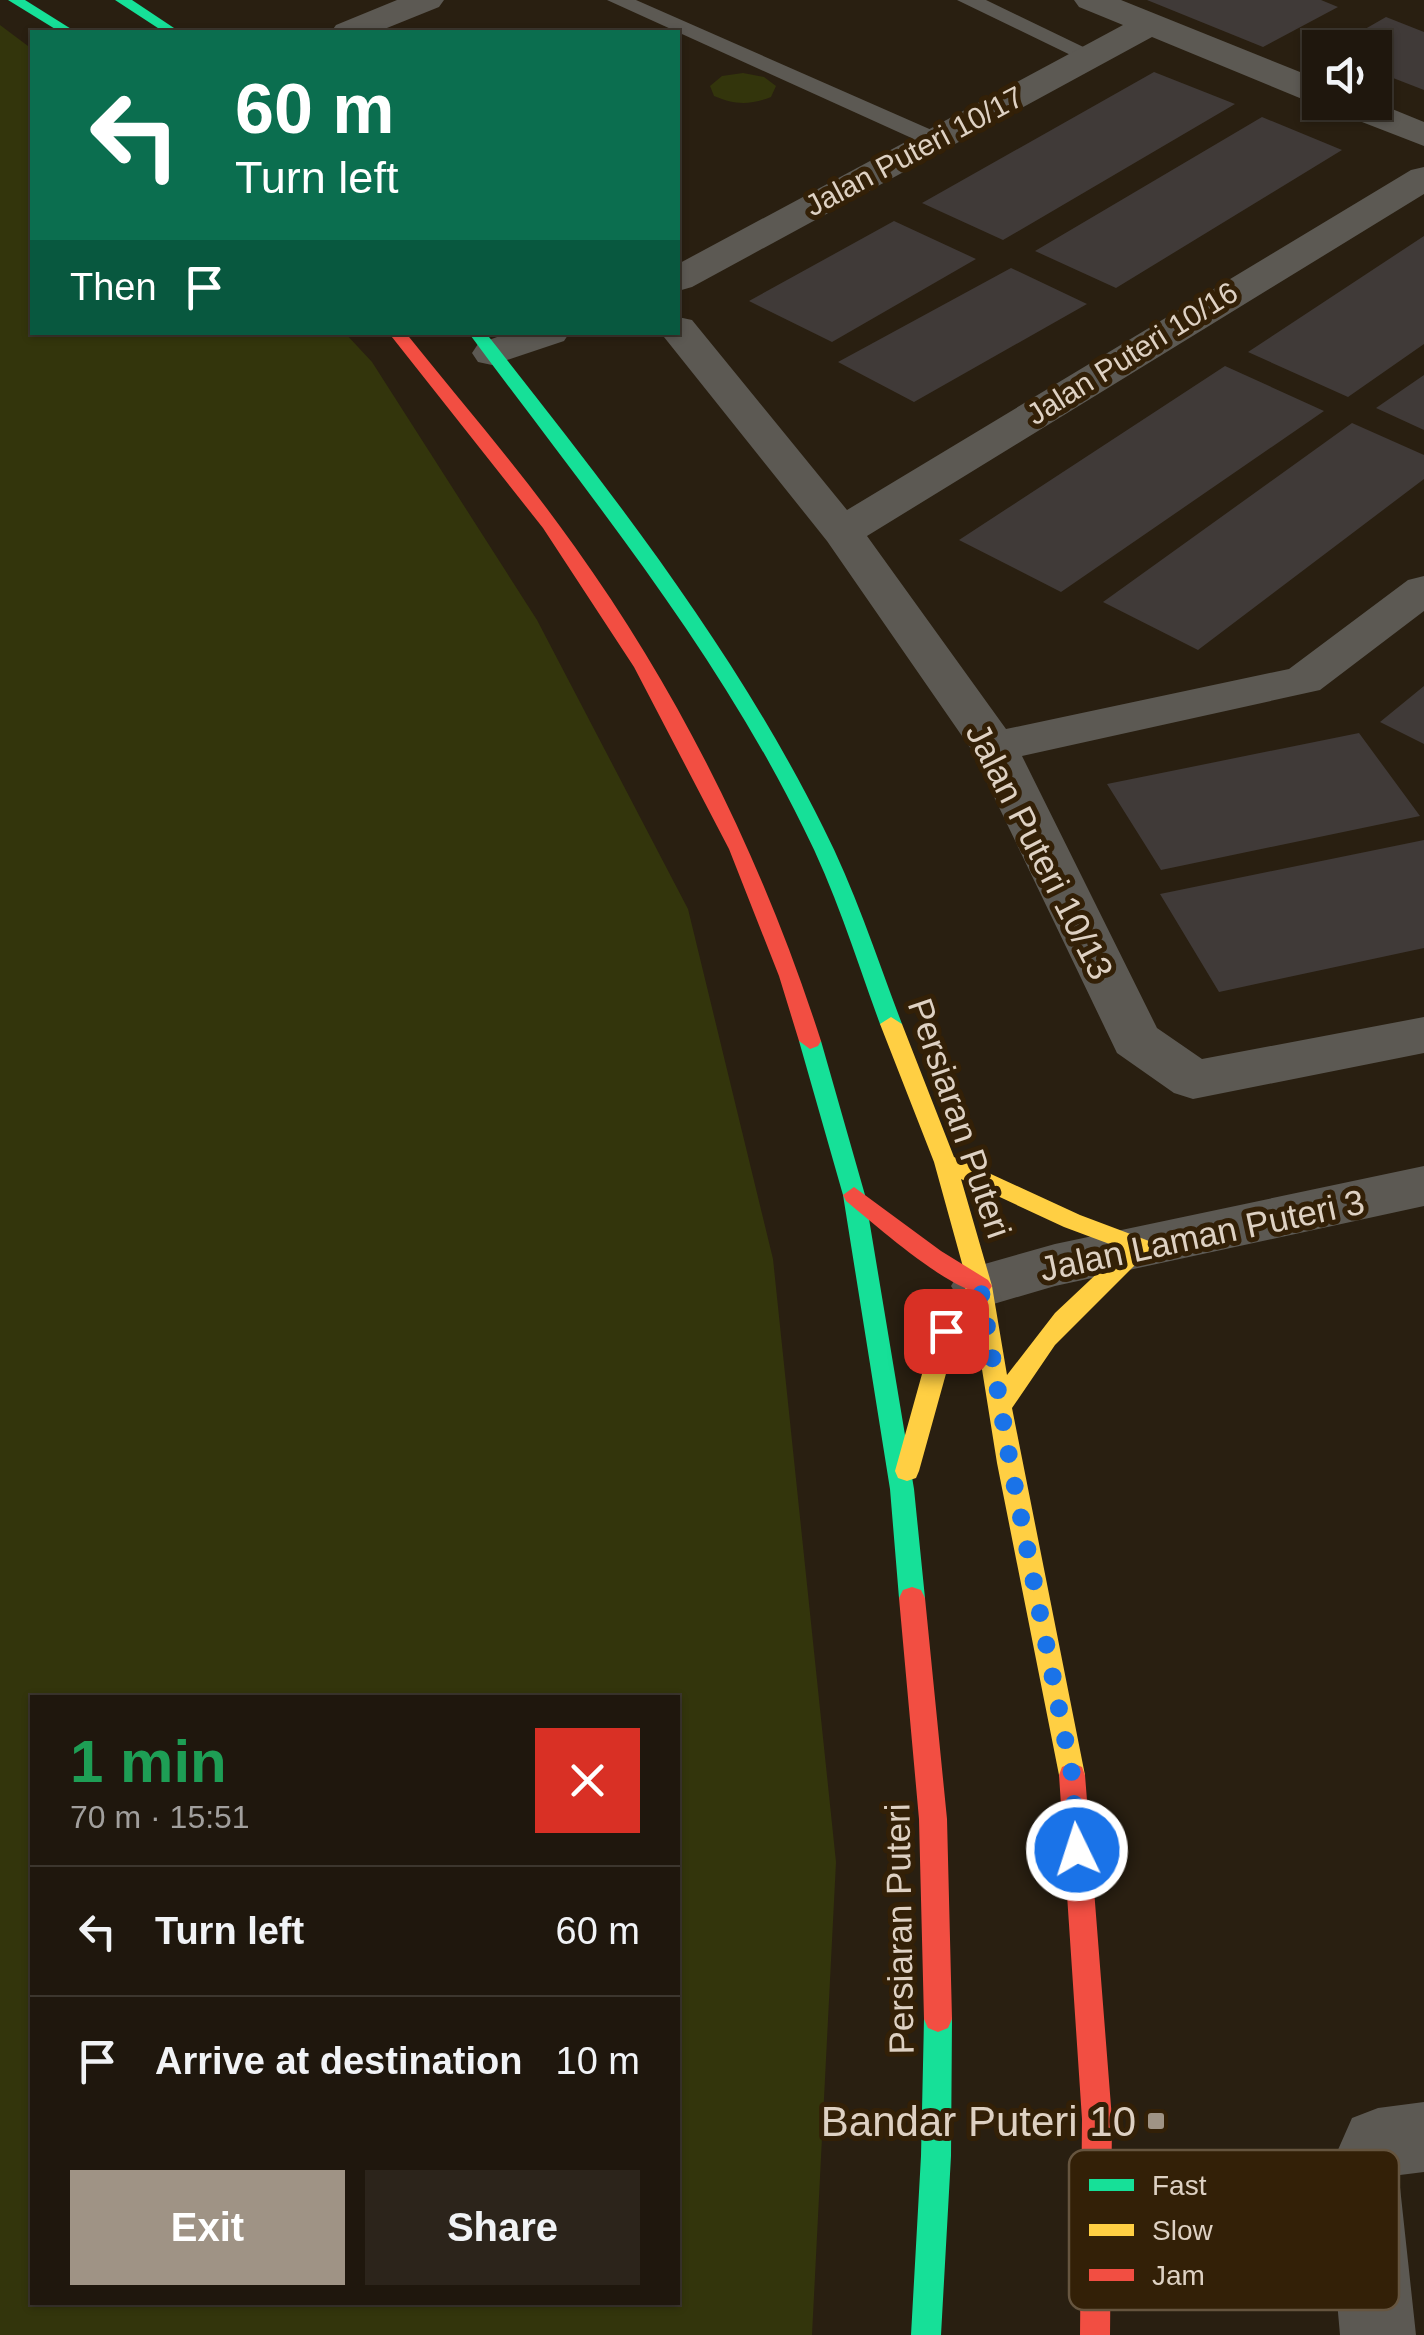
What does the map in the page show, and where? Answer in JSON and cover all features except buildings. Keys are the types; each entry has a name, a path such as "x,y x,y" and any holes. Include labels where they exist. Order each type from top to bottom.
{"main road":[{"path":"15,0 66,30"},
{"path":"122,0 170,30"},
{"name":"Persiaran Puteri","path":"398,335 569,550 628,639 706,778 769,920 798,999 854,1195 902,1488 920,1649 939,1970 936,2156 926,2335"},
{"name":"Persiaran Puteri","path":"484,343 617,511 680,601 771,748 815,830 945,1162 980,1286 1072,1774 1097,2150"},
{"path":"945,1162 1072,1221 1141,1246 1068,1310 1021,1370 1001,1406"},
{"path":"854,1195 934,1258 980,1286 946,1331 902,1488"},
{"name":"Persiaran Puteri","path":"1094,2310 1094,2335"}],"street":[{"path":"328,0 360,28 427,0"},
{"path":"1091,0 1302,86"},
{"name":"Jalan Puteri 10/17","path":"680,277 1150,24"},
{"path":"1388,120 1424,135"},
{"name":"Jalan Puteri 10/16","path":"842,532 1424,178"},
{"name":"Jalan Puteri 10/13","path":"680,332 842,532 994,747 1136,1040 1193,1080 1424,1035"},
{"path":"484,343 532,335"},
{"path":"994,747 1304,680 1424,589"},
{"name":"Jalan Laman Puteri 3","path":"980,1286 1141,1246 1424,1186"},
{"path":"1375,2310 1378,2335"}],"lane":[{"path":"618,0 935,140"},
{"path":"968,0 1091,56"}],"shaded area":[{"path":"0,25 30,48 30,335 347,335 372,362 537,620 688,909 773,1259 836,1862 812,2335 0,2335"},
{"path":"743,73 764,77 776,86 771,97 742,103 714,96 710,86 722,76"}],"traffic: fast":[{"path":"15,0 66,30"},
{"path":"122,0 170,30"},
{"path":"478,335 613,510 740,695 813,826 845,899 891,1024"},
{"path":"810,1041 854,1195 902,1489 912,1598"},
{"path":"926,2335 936,2156 938,2019"}],"traffic: slow":[{"path":"891,1024 945,1162 980,1286 1009,1463 1072,1775"},
{"path":"945,1162 1072,1221 1141,1247 1046,1338 1001,1406"},
{"path":"907,1471 946,1331 980,1286"}],"traffic: jam":[{"path":"398,335 550,524 644,667 739,849 790,976 810,1041"},
{"path":"854,1195 933,1257 980,1286"},
{"path":"912,1598 933,1819 938,2019"},
{"path":"1072,1775 1097,2150"},
{"path":"1095,2310 1095,2335"}],"place":[{"name":"Bandar Puteri 10","path":"1156,2121"}],"route":[{"path":"946,1331 980,1286 1010,1462 1072,1774 1077,1850"}]}
